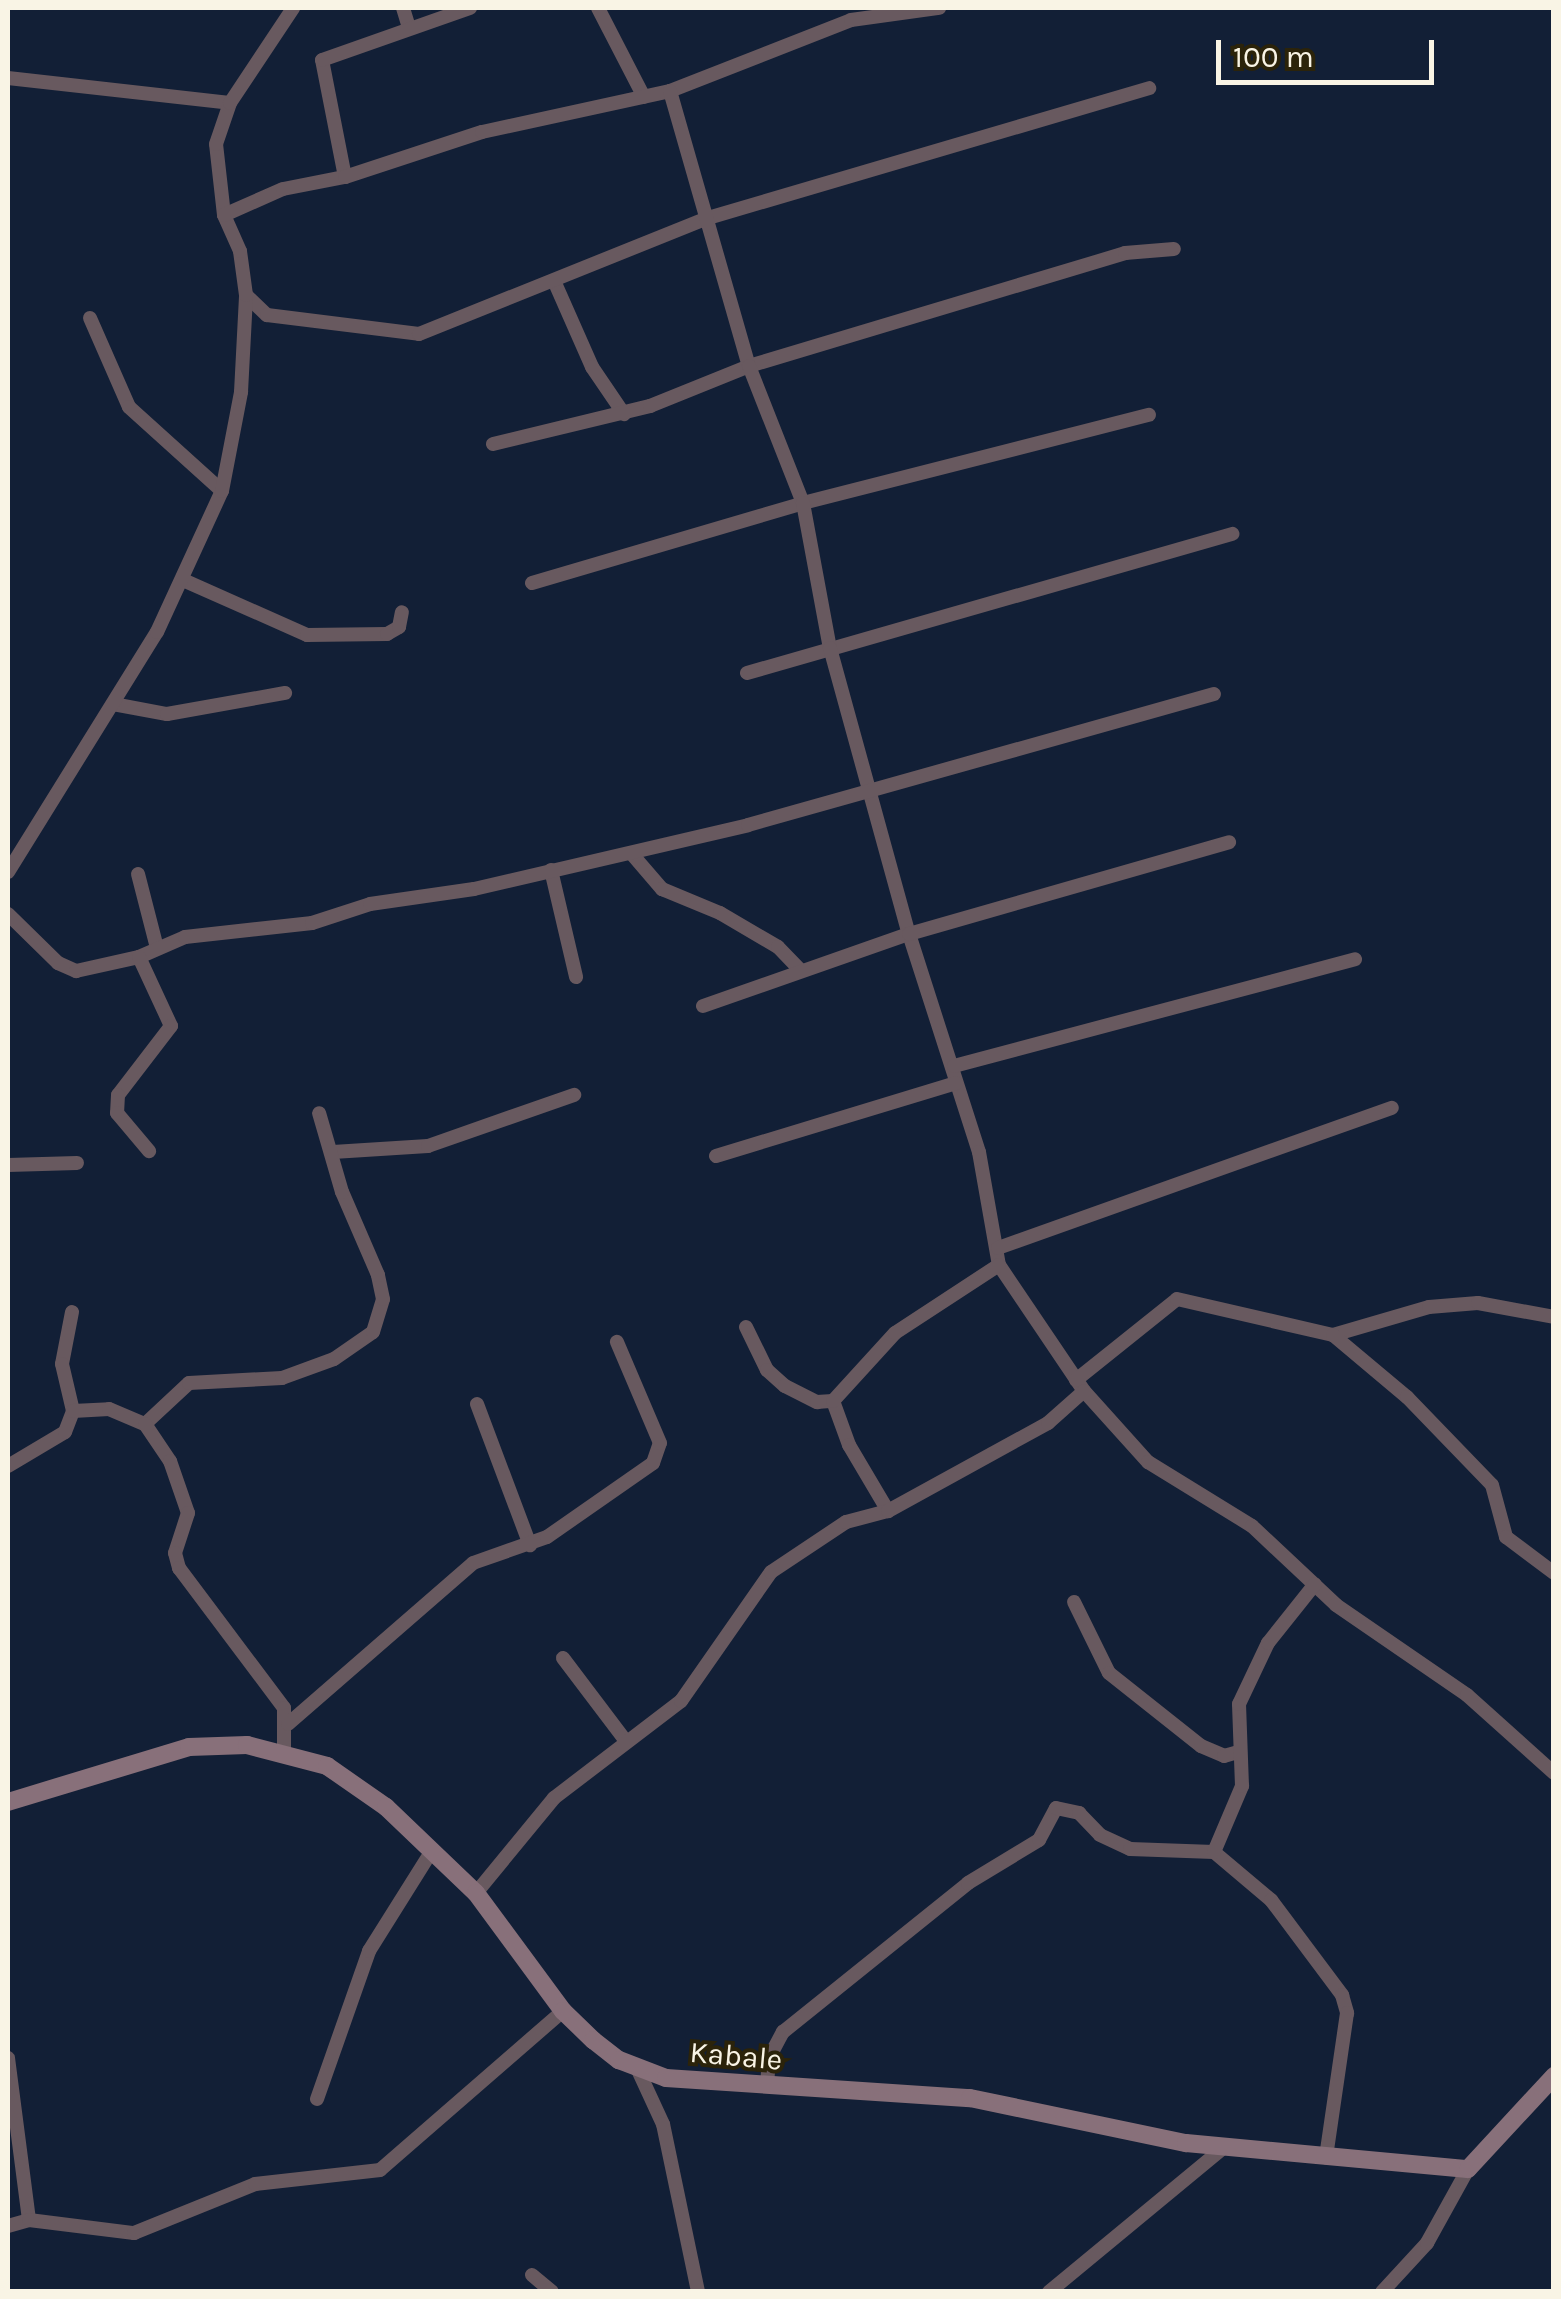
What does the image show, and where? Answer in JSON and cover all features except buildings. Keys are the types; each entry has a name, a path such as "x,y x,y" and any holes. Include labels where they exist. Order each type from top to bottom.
{"street":[{"path":"8,872 183,580 222,491 241,392 246,294 240,251 224,214 216,144 230,103 292,8"},
{"path":"403,8 409,28"},
{"path":"346,176 322,60 470,8"},
{"path":"598,8 644,97"},
{"path":"224,214 283,189 346,176 482,132 670,91 852,20 938,8"},
{"path":"8,78 230,103"},
{"path":"246,294 268,314 418,334 708,218 1149,88"},
{"path":"670,91 749,366 803,503 830,648 873,794 908,934 979,1152 999,1265 1080,1386 1148,1462 1252,1526 1354,1619 1396,1641 1499,1720 1554,1774"},
{"path":"493,444 624,414 749,366 1126,253 1174,249"},
{"path":"555,282 592,367 624,414"},
{"path":"90,318 129,407 222,491"},
{"path":"532,583 803,503 1150,415"},
{"path":"747,672 1232,534"},
{"path":"183,580 307,635 387,634 399,627 402,612"},
{"path":"112,704 167,714 285,692"},
{"path":"8,914 58,963 76,971 138,957 185,937 312,923 370,904 631,853 873,794 1214,694"},
{"path":"703,1006 799,969 908,934 1229,842"},
{"path":"631,853 662,889 720,913 778,947 799,969"},
{"path":"551,870 576,977"},
{"path":"138,874 157,948"},
{"path":"138,957 170,1026 118,1095 117,1113 149,1151"},
{"path":"954,1066 1356,958"},
{"path":"716,1156 956,1083"},
{"path":"333,1152 428,1146 574,1096"},
{"path":"998,1248 1392,1108"},
{"path":"145,1424 189,1383 282,1378 334,1360 373,1332 383,1299 378,1275 342,1192 333,1152 318,1113"},
{"path":"8,1165 77,1163"},
{"path":"746,1327 767,1370 785,1386 817,1402 833,1401 895,1333 999,1265"},
{"path":"476,1893 532,1819 625,1740 682,1701 771,1572 846,1522 888,1511 1048,1423 1080,1386 1174,1300 1333,1335 1407,1397 1492,1485 1506,1537 1554,1573"},
{"path":"1333,1335 1429,1306 1478,1303 1554,1318"},
{"path":"8,1466 65,1432 73,1410 62,1364 72,1312"},
{"path":"284,1754 281,1734 288,1724 473,1563 530,1545 612,1493 660,1452 617,1342"},
{"path":"833,1401 849,1445 888,1511"},
{"path":"477,1404 530,1545"},
{"path":"73,1410 108,1408 145,1424 170,1462 188,1513 175,1552 180,1568 284,1708 288,1724"},
{"path":"1214,1852 1242,1786 1238,1752 1240,1704 1268,1643 1315,1584"},
{"path":"1074,1602 1109,1673 1201,1746 1224,1756 1238,1752"},
{"path":"564,1658 625,1740"},
{"path":"8,1802 189,1747 246,1745 284,1754 358,1783 476,1893 563,2011 638,2070 663,2124 698,2292"},
{"path":"767,2086 769,2058 784,2032 968,1883 1039,1840 1056,1808 1079,1812 1100,1835 1130,1849 1214,1852 1271,1900 1342,1995 1347,2013 1326,2157"},
{"path":"316,2099 368,1951 431,1852"},
{"path":"8,2226 29,2220 134,2232 256,2184 380,2170 563,2011"},
{"path":"8,2058 29,2220"},
{"name":"Kabale","path":"638,2070 767,2086 970,2098 1224,2147 1468,2168"},
{"path":"1382,2292 1427,2243 1468,2168 1554,2076"},
{"path":"1048,2292 1224,2147"},
{"path":"532,2275 552,2292"}],"water":[{"path":"8,8 1553,8 1553,2292 8,2292"}]}
